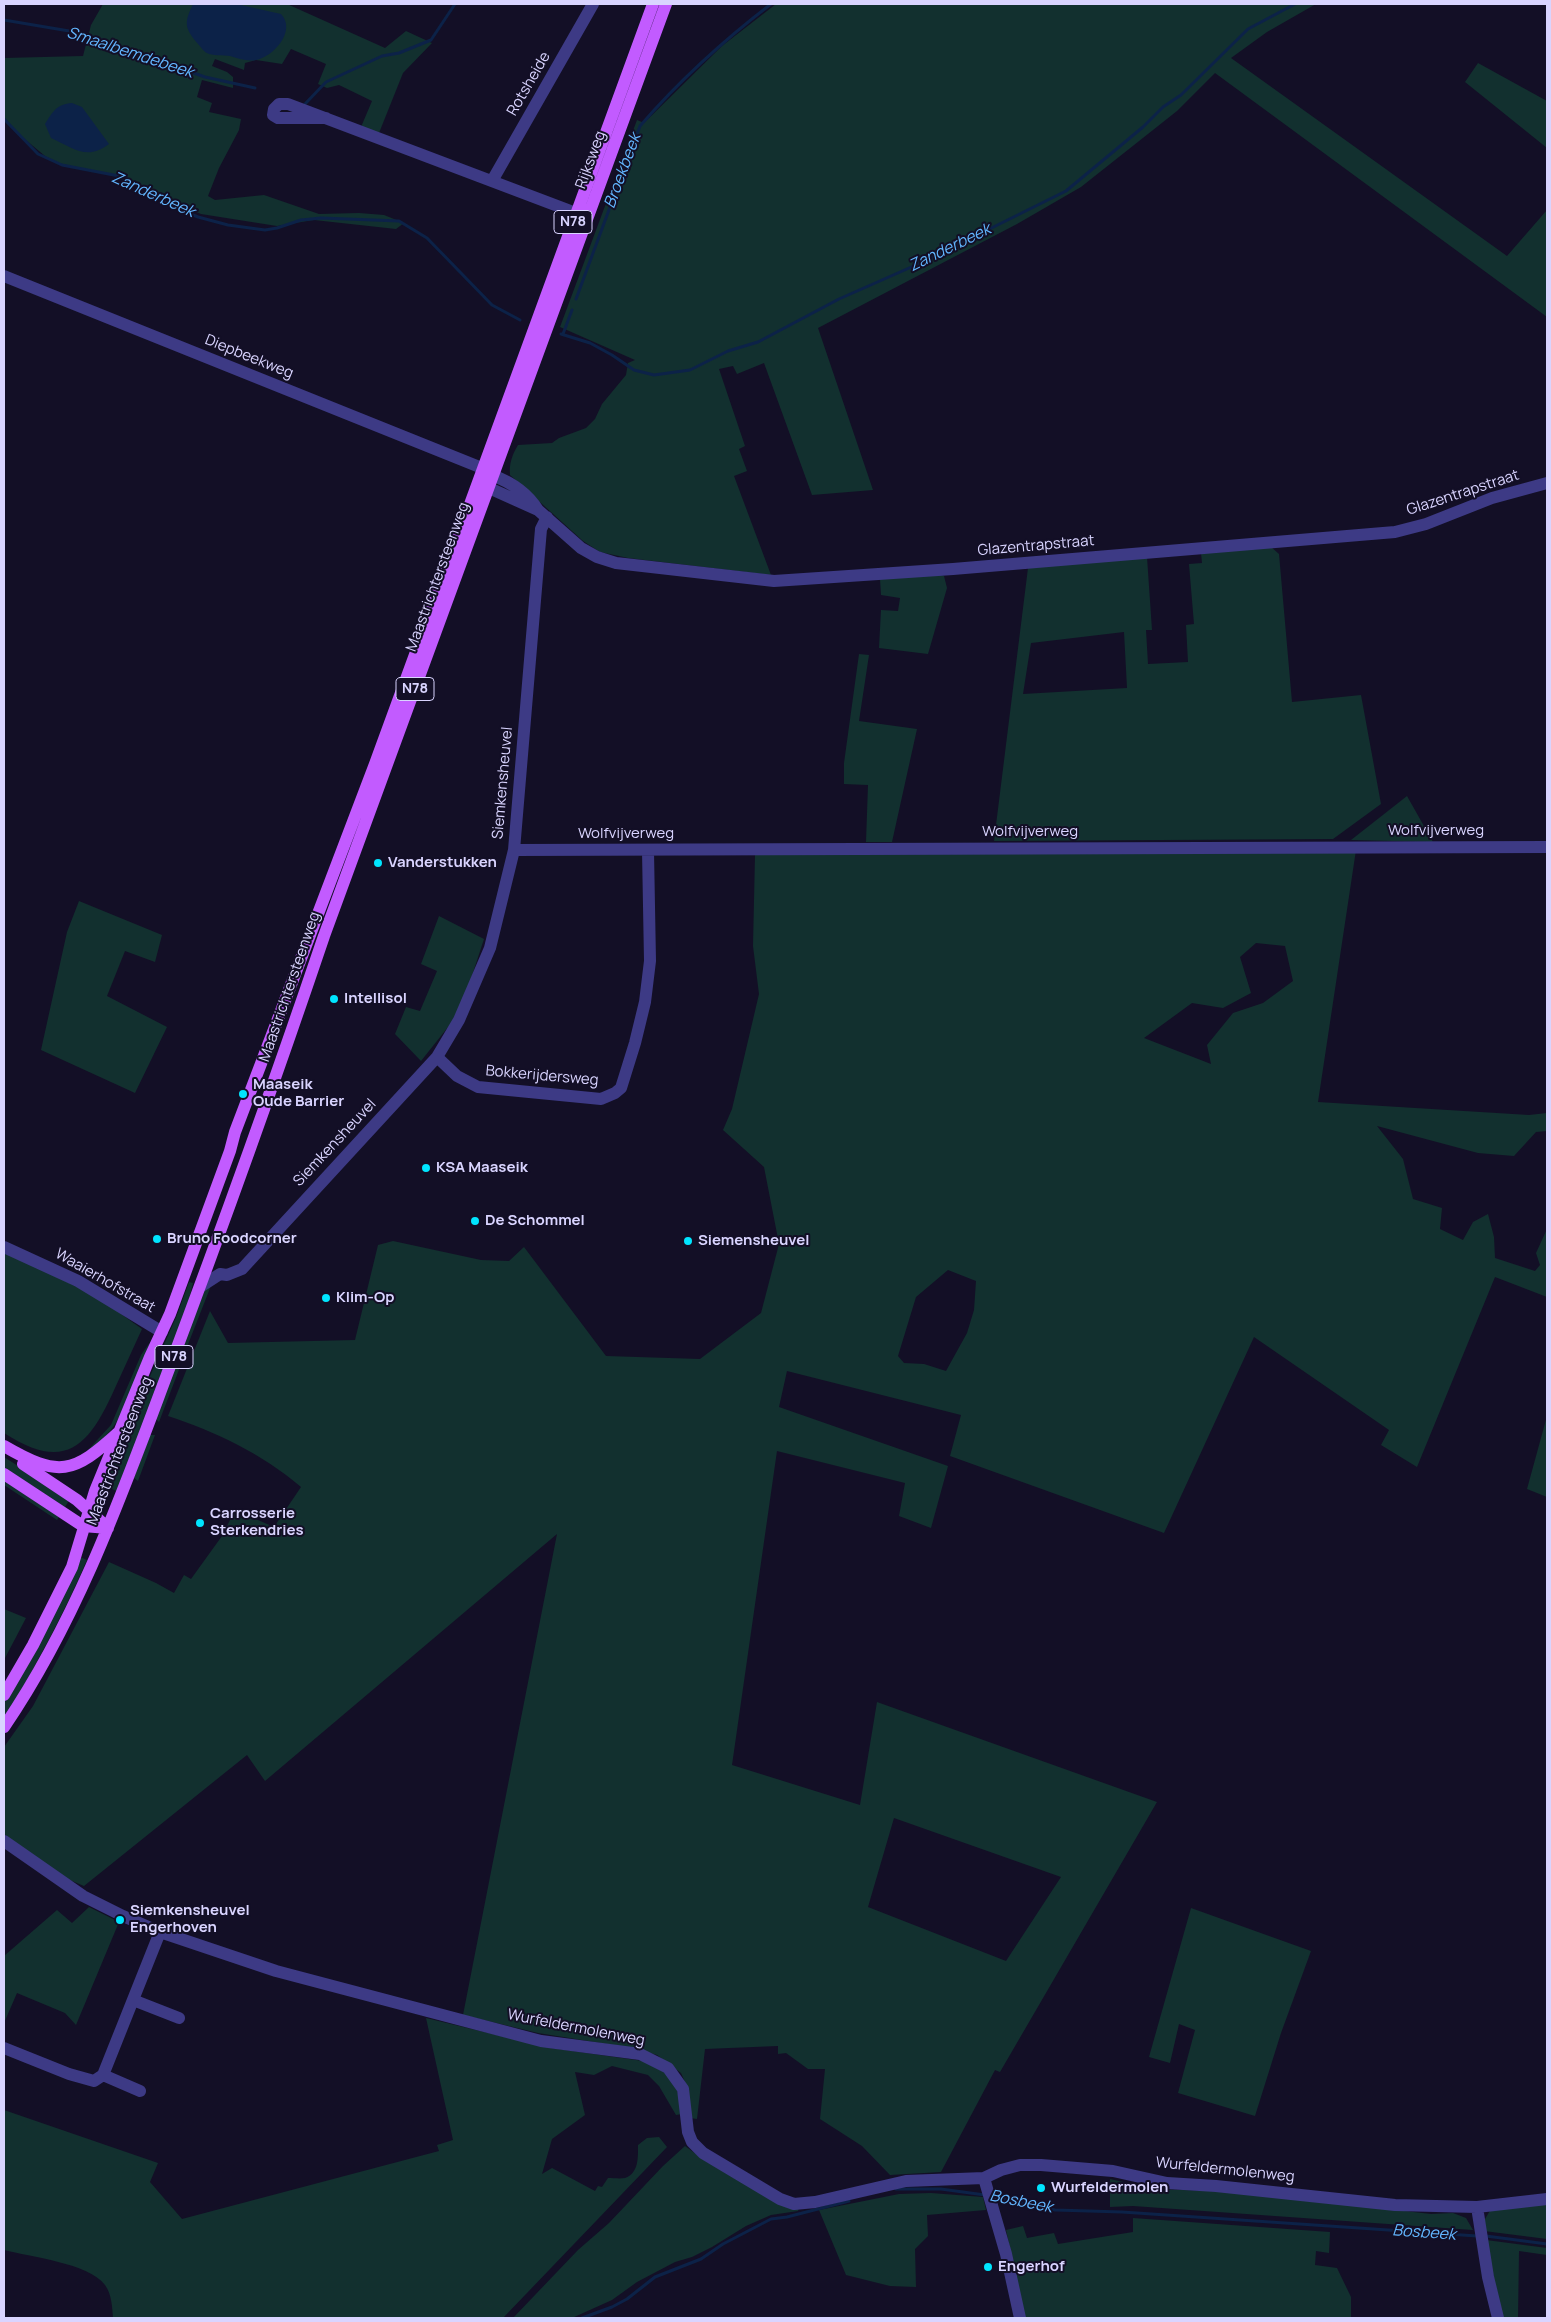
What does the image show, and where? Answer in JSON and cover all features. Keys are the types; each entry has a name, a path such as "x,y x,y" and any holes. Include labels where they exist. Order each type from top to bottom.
{"main road":[{"name":"Rijksweg","path":"501,438 576,213 653,4"},
{"name":"Rijksweg","path":"501,438 666,4"},
{"name":"Maastrichtersteenweg","path":"4,1695 72,1567 89,1509 192,1256 259,1065 324,900 482,468 501,438"},
{"name":"Maastrichtersteenweg","path":"4,1727 35,1680 72,1607 108,1528 200,1287 275,1080 324,936 494,476 501,438"},
{"path":"259,1065 266,1064 273,1068 275,1080"},
{"path":"4,1446 42,1466 68,1467 87,1459 119,1432"},
{"path":"4,1452 89,1509 108,1528"},
{"path":"4,1474 83,1526 108,1528"}],"street":[{"name":"Rotsheide","path":"492,181 593,4"},
{"path":"326,118 576,213"},
{"name":"Diepbeekweg","path":"4,276 482,468"},
{"name":"Glazentrapstraat","path":"494,476 506,480 520,490 530,498 542,514 581,548 597,557 616,563 774,582 1395,532 1426,524 1492,498 1547,483"},
{"name":"Glazentrapstraat","path":"489,488 542,514"},
{"name":"Siemkensheuvel","path":"200,1287 220,1274 235,1273 242,1269 436,1057 459,1020 490,948 514,850 542,514"},
{"name":"Wolfvijverweg","path":"514,850 648,851 1342,846 1547,847"},
{"name":"Bokkerijdersweg","path":"436,1057 457,1076 478,1088 601,1099 616,1093 621,1088 645,1002 650,961 648,851"},
{"name":"Waaierhofstraat","path":"4,1247 78,1281 162,1332"},
{"path":"210,1259 220,1274"},
{"name":"Wurfeldermolenweg","path":"4,1841 90,1900 160,1932 293,1977 541,2041 640,2054 668,2068 683,2089 688,2132 692,2142 703,2153 780,2199 794,2204 815,2202 906,2181 984,2178 1001,2170 1020,2165 1113,2171 1167,2183 1216,2186 1395,2205 1477,2207 1547,2199"},
{"path":"4,2048 69,2074 94,2081 103,2074 160,1932"},
{"path":"133,2000 179,2018"},
{"path":"103,2074 140,2091"},
{"path":"984,2178 1006,2254 1020,2318"},
{"path":"1477,2207 1482,2244 1498,2318"}],"green space":[{"path":"103,4 287,4 385,48 406,31 432,43 403,73 379,133 361,127 372,101 339,85 327,88 318,84 326,64 291,49 282,64 256,60 245,63 244,70 215,59 212,66 227,72 233,77 233,88 202,80 197,97 212,103 209,112 241,119 239,130 219,168 208,196 215,200 264,195 319,214 359,213 384,215 404,223 396,229 314,220 277,226 201,214 114,176 58,163 45,156 21,136 4,117 4,58 83,56 91,25"},
{"path":"776,4 1316,4 1267,32 1231,58 1507,256 1547,210 1547,317 1215,73 1177,111 1081,187 1017,224 818,328 873,490 812,495 764,363 737,374 733,366 719,369 745,446 739,449 747,471 734,476 771,575 628,558 600,552 583,541 510,475 511,460 518,445 552,443 559,438 586,428 595,419 602,404 626,375 628,363 635,360 560,327 637,120 644,123 722,46"},
{"path":"1478,63 1547,101 1547,148 1465,82"},
{"path":"1270,546 1279,554 1292,702 1361,695 1381,804 1333,839 994,841 1028,568 1147,557 1152,630 1146,630 1148,664 1188,662 1186,625 1194,624 1189,564 1202,563 1201,553","holes":["1124,632 1127,688 1023,694 1031,643"]},
{"path":"938,574 944,576 947,588 928,654 879,648 881,610 898,611 900,598 881,595 880,579"},
{"path":"859,654 869,655 859,721 917,729 892,842 866,842 868,785 844,784 844,763"},
{"path":"1407,796 1433,842 1351,840"},
{"path":"1356,850 1318,1102 1529,1115 1547,1113 1547,1131 1536,1132 1514,1156 1478,1153 1377,1126 1403,1159 1413,1199 1442,1208 1440,1229 1463,1240 1473,1222 1488,1214 1494,1237 1495,1258 1535,1271 1540,1265 1536,1253 1547,1229 1547,1297 1495,1277 1417,1467 1381,1445 1389,1430 1254,1337 1164,1533 950,1456 961,1415 787,1371 779,1407 948,1466 931,1528 899,1516 905,1483 777,1451 732,1765 860,1805 877,1702 1157,1802 1000,2072 995,2070 941,2172 890,2175 862,2146 820,2119 825,2069 808,2069 786,2053 778,2054 778,2046 705,2049 697,2119 690,2118 688,2089 681,2073 657,2055 632,2048 538,2033 463,2015 557,1534 265,1781 247,1755 84,1886 60,1876 4,1834 4,1747 33,1706 109,1562 174,1593 184,1575 191,1579 222,1536 235,1510 274,1527 301,1487 270,1464 238,1445 168,1416 210,1311 228,1343 355,1340 378,1245 393,1241 481,1260 509,1261 524,1247 606,1356 700,1359 761,1313 779,1244 764,1167 723,1130 732,1109 759,994 753,946 755,855","holes":["1256,943 1285,946 1293,981 1263,1003 1233,1013 1207,1045 1211,1064 1144,1038 1192,1003 1223,1008 1251,993 1240,957","948,1270 976,1281 974,1310 967,1333 946,1371 924,1364 904,1363 898,1356 916,1297","894,1818 1061,1877 1006,1961 868,1907"]},
{"path":"79,901 162,935 155,962 125,951 107,996 167,1027 135,1093 41,1050 67,932"},
{"path":"439,916 484,939 468,988 452,1022 421,1061 395,1034 406,1007 420,1011 437,971 421,964"},
{"path":"4,1251 96,1296 142,1329 105,1408 95,1425 85,1438 73,1447 60,1452 44,1451 26,1445 4,1433"},
{"path":"189,1282 193,1283 185,1315 119,1492 102,1485 177,1315"},
{"path":"212,1283 187,1347 183,1344 205,1290"},
{"path":"150,1342 120,1417 100,1442 87,1451 111,1425 141,1355"},
{"path":"183,1359 159,1422 156,1419 177,1361"},
{"path":"1547,1416 1547,1497 1527,1489"},
{"path":"150,1435 155,1435 138,1481 134,1478"},
{"path":"4,1457 70,1499 65,1507 4,1467"},
{"path":"4,1481 59,1517 57,1520 4,1485"},
{"path":"80,1557 87,1560 78,1581 4,1722 4,1703 27,1665"},
{"path":"4,1609 26,1618 4,1660"},
{"path":"89,1907 119,1922 76,2025 65,2013 17,1993 4,2023 4,1956 57,1910 72,1923"},
{"path":"1191,1908 1311,1951 1281,2033 1255,2116 1178,2093 1195,2030 1179,2024 1170,2063 1149,2057"},
{"path":"426,2018 551,2048 643,2061 666,2073 677,2089 682,2114 676,2115 659,2086 648,2075 612,2066 594,2075 575,2072 585,2115 552,2139 542,2174 552,2168 595,2191 598,2186 602,2187 608,2178 625,2178 630,2176 637,2164 638,2145 647,2138 659,2137 667,2147 503,2318 113,2318 109,2293 105,2285 97,2277 73,2266 4,2250 4,2110 158,2163 150,2182 182,2219 439,2151 437,2145 453,2140"},
{"path":"685,2146 707,2162 799,2208 798,2211 771,2215 746,2226 712,2247 692,2257 675,2262 637,2282 612,2300 572,2318 513,2318 578,2250 609,2223 663,2166"},
{"path":"1110,2179 1155,2189 1238,2192 1431,2214 1453,2213 1466,2218 1473,2230 1133,2206 1110,2207"},
{"path":"931,2193 983,2197 986,2210 927,2215 928,2236 915,2249 916,2287 890,2286 846,2275 819,2210 899,2194"},
{"path":"1547,2202 1547,2239 1484,2231 1485,2219 1491,2209"},
{"path":"1133,2218 1330,2232 1329,2253 1316,2251 1315,2265 1337,2268 1351,2297 1351,2318 1025,2318 1006,2230 1023,2226 1027,2238 1054,2233 1058,2244 1133,2232"},
{"path":"1486,2240 1547,2248 1547,2255 1519,2251 1518,2318 1502,2318"}],"water":[{"path":"193,4 236,4 281,14 285,21 285,35 276,49 263,58 256,60 209,54 188,30 187,21"},
{"path":"72,103 82,107 109,144 94,152 87,152 73,149 51,138 45,124 50,115 63,105"}],"waterway":[{"name":"Smaalbemdebeek","path":"305,104 326,82 382,56 399,53 431,40 455,4"},
{"name":"Broekbeek","path":"576,299 640,126 670,93 703,62 771,4"},
{"name":"Zanderbeek","path":"561,334 590,343 634,370 654,375 690,370 728,351 758,342 839,299 925,261 1066,191 1143,127 1163,107 1181,95 1248,29 1295,4"},
{"name":"Smaalbemdebeek","path":"4,20 81,33 205,77 255,88"},
{"name":"Zanderbeek","path":"4,119 38,154 62,165 119,176 152,192 169,205 198,217 228,225 265,230 301,220 321,218 399,221 427,238 492,305 520,320"},
{"name":"Broekbeek","path":"563,334 572,310"},
{"name":"Bosbeek","path":"896,2189 941,2189 985,2195"},
{"name":"Bosbeek","path":"993,2197 1055,2210 1122,2212 1477,2236"},
{"name":"Bosbeek","path":"582,2318 612,2307 627,2299 655,2277 701,2259 723,2244 771,2219 787,2217 849,2201"},
{"name":"Bosbeek","path":"1486,2236 1547,2244"}],"place":[{"name":"Vanderstukken","path":"378,863"},
{"name":"Intellisol","path":"334,999"},
{"name":"Maaseik Oude Barrier","path":"243,1094"},
{"name":"KSA Maaseik","path":"426,1168"},
{"name":"De Schommel","path":"475,1221"},
{"name":"Bruno Foodcorner","path":"157,1239"},
{"name":"Siemensheuvel","path":"688,1241"},
{"name":"Klim-Op","path":"326,1298"},
{"name":"Carrosserie Sterkendries","path":"200,1523"},
{"name":"Siemkensheuvel Engerhoven","path":"120,1920"},
{"name":"Wurfeldermolen","path":"1041,2188"},
{"name":"Engerhof","path":"988,2267"}]}
